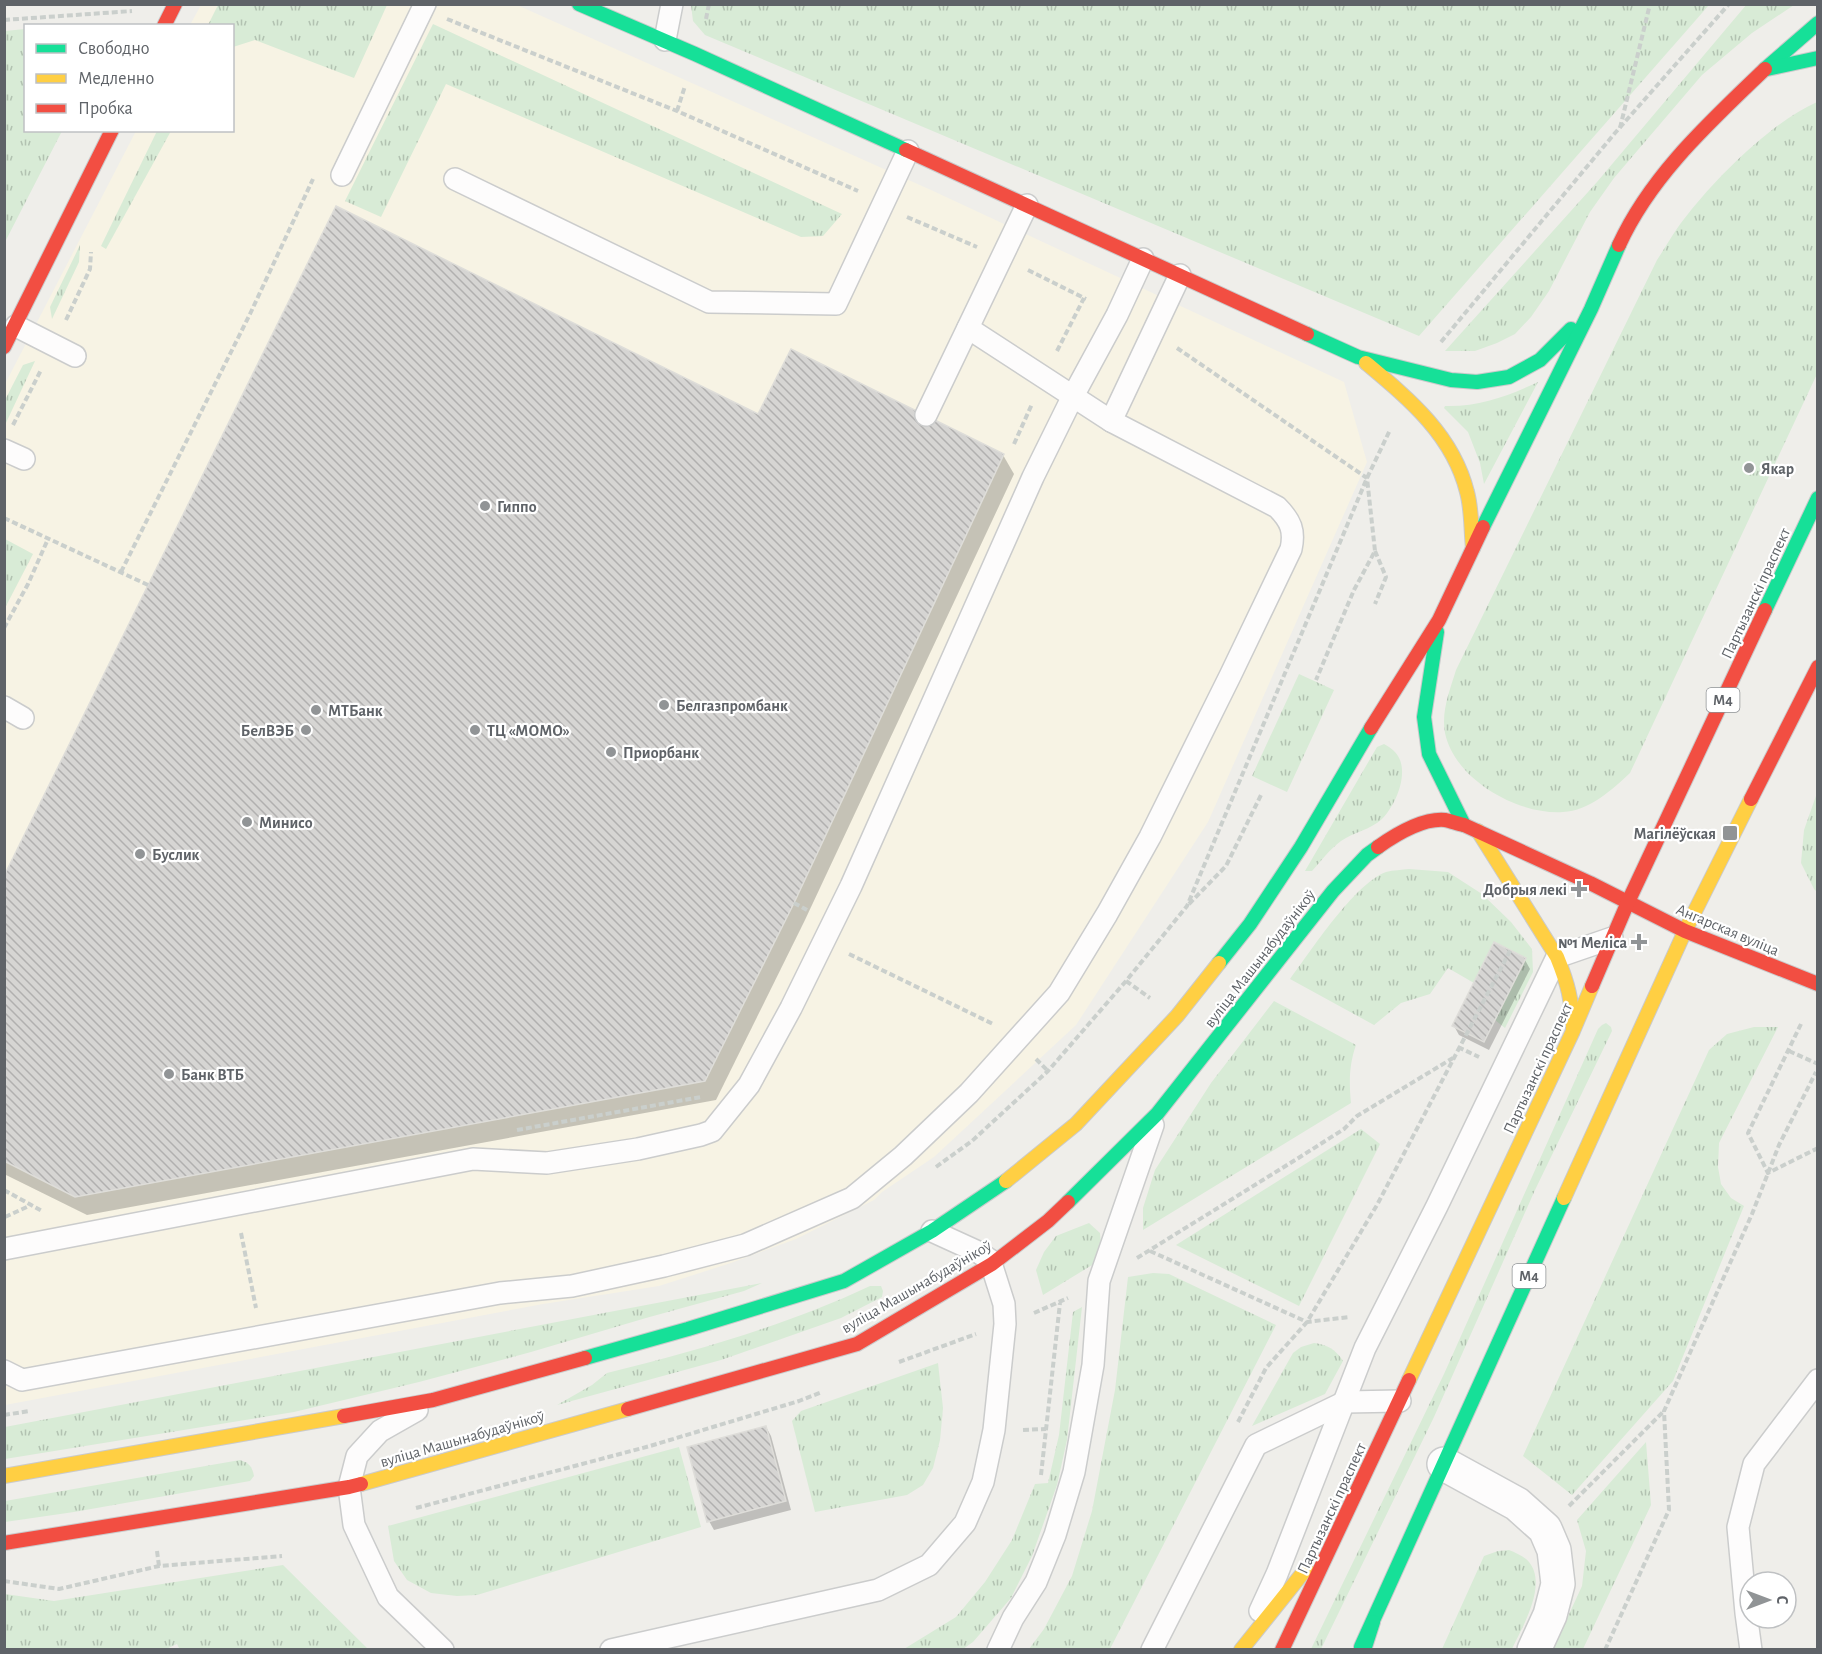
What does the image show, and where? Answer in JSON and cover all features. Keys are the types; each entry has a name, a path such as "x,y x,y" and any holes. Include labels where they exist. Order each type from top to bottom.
{"main road":[{"path":"165,24 175,4"},
{"path":"579,4 665,40 1358,357 1451,380 1477,382 1509,377 1540,360 1591,309"},
{"path":"1464,825 1429,754 1425,726 1424,717 1439,620 1591,309 1620,242 1652,188 1704,127 1818,23"},
{"path":"1765,69 1818,58"},
{"path":"4,347 111,132"},
{"path":"1358,357 1409,398 1436,426 1454,454 1467,493 1473,548"},
{"name":"Партызанскі праспект","path":"1282,1650 1573,1031 1628,902 1818,498"},
{"name":"вуліца Машынабудаўнікоў","path":"4,1476 433,1400 688,1329 844,1281 932,1231 1016,1175 1076,1124 1178,1016 1250,924 1301,847 1357,751 1439,620"},
{"name":"М4","path":"1360,1650 1685,931 1818,668"},
{"name":"вуліца Машынабудаўнікоў","path":"4,1543 349,1487 857,1344 992,1264 1047,1221 1096,1176 1157,1114 1333,891 1367,855 1395,835 1427,822 1443,820 1464,825 1628,902"},
{"path":"1478,831 1557,957 1572,1003 1573,1031"},
{"name":"Ангарская вуліца","path":"1628,902 1685,931 1818,984"},
{"path":"1241,1649 1340,1526"},
{"path":"1364,1650 1373,1622"}],"street":[{"path":"1444,1464 1517,1504 1545,1530 1554,1550 1558,1584 1550,1615 1534,1650"}],"lane":[{"path":"665,40 672,4"},
{"path":"342,175 424,7"},
{"path":"455,179 709,302 836,304 908,151"},
{"path":"926,415 1027,205"},
{"path":"4,1250 473,1159 547,1163 638,1149 712,1131 749,1085 824,942 882,817 996,556 1073,396 1118,315 1143,259"},
{"path":"1111,421 1180,275"},
{"path":"16,326 75,356"},
{"path":"4,1371 22,1380 500,1293 572,1286 745,1245 852,1198 903,1156 969,1093 1059,993 1107,914 1150,837 1269,596 1291,549 1294,536 1287,517 1277,507 1111,421 968,328"},
{"path":"7,441 24,459"},
{"path":"4,707 23,718"},
{"path":"1241,1649 1277,1574 1365,1348 1437,1206 1557,957 1612,938"},
{"path":"999,1650 1013,1618 1036,1582 1055,1535 1074,1472 1093,1365 1099,1281 1157,1114"},
{"path":"611,1650 878,1590 929,1565 965,1523 983,1482 994,1430 1005,1324 1004,1304 990,1260 932,1231"},
{"path":"1751,1650 1738,1527 1754,1464 1818,1380"},
{"path":"433,1400 380,1431 357,1456 349,1487 354,1525 388,1597 443,1650"},
{"path":"1152,1650 1256,1445 1345,1402 1400,1401"}],"path":[{"path":"706,20 709,4"},
{"path":"1620,129 1650,4"},
{"path":"1438,345 1729,4"},
{"path":"424,7 676,111 859,191"},
{"path":"4,20 142,11"},
{"path":"676,111 687,80"},
{"path":"121,572 250,314 315,175"},
{"path":"905,217 1001,257 1118,315"},
{"path":"7,441 90,269 92,247"},
{"path":"1010,453 1044,377 1084,298"},
{"path":"1153,332 1367,478 1375,550 1386,577 1375,604"},
{"path":"1187,906 1367,478 1391,428"},
{"path":"4,518 148,585"},
{"path":"4,628 48,539"},
{"path":"1316,681 1354,590 1375,550"},
{"path":"934,1168 972,1141 1048,1071 1187,906 1226,866 1262,794"},
{"path":"794,903 806,909 824,942 999,1027 1048,1071"},
{"path":"801,920 806,909"},
{"path":"1453,1058 1357,1116 1344,1129 1309,1152 1150,1251 1307,1322 1377,1204 1514,943"},
{"path":"1768,1173 1748,1133 1801,1024"},
{"path":"1789,1051 1818,1064"},
{"path":"1545,1530 1664,1411 1752,1214 1779,1145 1816,1072"},
{"path":"506,1132 704,1096"},
{"path":"1768,1173 1818,1148"},
{"path":"4,1190 29,1206 46,1213"},
{"path":"236,1205 261,1338"},
{"path":"4,1218 29,1206"},
{"path":"1040,1478 1060,1303"},
{"path":"896,1364 938,1347"},
{"path":"416,1508 650,1446 799,1401 831,1389"},
{"path":"4,1415 39,1409"},
{"path":"1605,1650 1669,1510 1664,1411"},
{"path":"4,1581 59,1588 159,1566 282,1556"}],"shaded area":[{"path":"201,5 517,5 931,190 1344,382 1367,462 1208,822 1076,1025 934,1157 882,1192 874,1200 796,1239 659,1286 543,1304 5,1405 5,384 135,132 234,132 234,24 191,24"}],"green space":[{"path":"218,4 387,5 354,78 255,40 234,47 234,24 208,24"},
{"path":"691,4 1709,5 1419,336 705,35 693,21"},
{"path":"1747,4 1794,5 1752,33 1702,75 1614,178 1590,212 1549,291 1531,317 1515,334 1475,351 1445,351 1597,182"},
{"path":"433,24 842,214 823,236 801,237 446,84 381,217 345,201"},
{"path":"24,29 24,132 61,132 5,242 5,31"},
{"path":"1817,102 1817,374 1630,773 1600,798 1573,811 1545,811 1527,808 1509,801 1475,779 1461,766 1451,750 1445,733 1444,717 1456,670 1657,260 1684,219 1747,151 1782,122"},
{"path":"157,132 170,132 106,249 101,246"},
{"path":"80,245 79,262 52,319 50,307"},
{"path":"35,361 5,425 5,400 23,365"},
{"path":"1538,382 1484,484 1480,463 1468,432 1444,408 1445,406 1470,405 1493,400"},
{"path":"5,539 33,554 5,608"},
{"path":"1299,674 1334,690 1287,792 1252,776"},
{"path":"1384,744 1397,755 1402,767 1401,783 1391,807 1377,823 1341,841 1312,871 1305,871 1377,747"},
{"path":"1817,793 1817,892 1801,863 1804,830"},
{"path":"1409,869 1448,872 1482,894 1511,922 1532,949 1533,972 1505,1028 1495,1020 1526,959 1495,942 1474,983 1448,968 1430,994 1401,1003 1374,1025 1290,979 1334,919 1360,890 1386,872"},
{"path":"1274,1001 1356,1045 1350,1074 1351,1103 1143,1230 1143,1208 1155,1170 1211,1083"},
{"path":"1606,1023 1612,1031 1535,1190 1434,1417 1321,1649 1311,1649 1444,1374 1598,1029"},
{"path":"1754,1027 1778,1027 1719,1143 1718,1167 1721,1184 1731,1198 1744,1206 1673,1381 1572,1495 1523,1456 1709,1050 1727,1034"},
{"path":"1361,1129 1380,1144 1299,1306 1176,1245"},
{"path":"1089,1223 1100,1233 1101,1245 1097,1262 1043,1295 1036,1270 1044,1252 1056,1236"},
{"path":"1153,1273 1169,1274 1276,1325 1110,1649 1029,1649 1044,1629 1072,1576 1092,1511 1115,1390 1128,1277"},
{"path":"762,1283 744,1291 531,1352 294,1412 5,1459 5,1427"},
{"path":"870,1286 881,1286 882,1297 841,1318 721,1360 557,1405 592,1385 607,1373 741,1336 807,1313"},
{"path":"1082,1307 1067,1440 1057,1485 1032,1556 1011,1598 973,1642 963,1649 904,1649 956,1617 985,1582 1012,1540 1035,1484 1048,1483 1059,1435 1073,1312"},
{"path":"1314,1343 1331,1348 1343,1361 1325,1394 1252,1426 1293,1353 1301,1347"},
{"path":"938,1363 943,1408 940,1440 933,1468 923,1485 907,1495 815,1512 792,1421 801,1411"},
{"path":"1646,1442 1651,1505 1583,1649 1553,1649 1582,1586 1586,1551 1577,1520"},
{"path":"679,1447 701,1527 477,1595 457,1596 431,1593 407,1580 394,1561 388,1526"},
{"path":"240,1460 251,1467 254,1476 250,1481 5,1522 5,1501"},
{"path":"1509,1550 1529,1562 1536,1582 1535,1594 1527,1618 1512,1649 1442,1649 1484,1556"},
{"path":"283,1565 368,1649 180,1650 177,1644 164,1650 5,1649 5,1594 54,1601"}],"building":[{"name":"ТЦ «МОМО»","path":"336,206 758,414 791,349 1004,454 794,903 705,1081 75,1197 4,1161 4,876"},
{"path":"1494,942 1526,958 1484,1042 1452,1026"},
{"path":"766,1426 786,1501 707,1522 687,1447"}],"traffic: fast":[{"path":"579,4 906,150"},
{"path":"1765,69 1818,23"},
{"path":"1767,69 1818,58"},
{"path":"1483,527 1591,309 1619,245"},
{"path":"1307,334 1358,357 1451,380 1477,382 1509,377 1540,360 1571,329"},
{"path":"1765,610 1818,498"},
{"path":"1437,632 1424,717 1429,754 1464,825"},
{"path":"1219,963 1250,924 1301,847 1371,728"},
{"path":"1068,1202 1157,1114 1333,891 1367,855 1378,847"},
{"path":"585,1358 844,1281 932,1231 1006,1181"},
{"path":"1361,1647 1564,1198"},
{"path":"1364,1650 1373,1622"}],"traffic: slow":[{"path":"1366,363 1413,405 1440,436 1451,453 1469,499 1473,548"},
{"path":"1564,1198 1685,931 1751,799"},
{"path":"1478,831 1557,957 1569,992 1573,1029"},
{"path":"1006,1181 1076,1124 1177,1016 1219,963"},
{"path":"1409,1380 1592,986"},
{"path":"361,1484 628,1409"},
{"path":"4,1476 344,1416"},
{"path":"1241,1650 1306,1569"}],"traffic: jam":[{"path":"165,24 175,4"},
{"path":"1619,245 1648,195 1683,151 1765,69"},
{"path":"4,347 111,132"},
{"path":"906,150 1307,334"},
{"path":"1371,728 1439,620 1483,527"},
{"path":"1592,986 1628,902 1765,610"},
{"path":"1751,799 1818,667"},
{"path":"1378,847 1419,824 1445,820 1464,825 1590,883 1685,931 1818,984"},
{"path":"628,1409 857,1344 992,1264 1048,1221 1068,1202"},
{"path":"344,1416 433,1400 585,1358"},
{"path":"1282,1650 1409,1380"},
{"path":"4,1543 361,1484"}],"place":[{"name":"Якар","path":"1749,468"},
{"name":"Гиппо","path":"485,506"},
{"name":"Белгазпромбанк","path":"664,705"},
{"name":"МТБанк","path":"316,710"},
{"name":"БелВЭБ","path":"306,730"},
{"name":"ТЦ «МОМО»","path":"475,730"},
{"name":"Приорбанк","path":"611,752"},
{"name":"Минисо","path":"247,822"},
{"name":"Магілёўская","path":"1730,833"},
{"name":"Буслик","path":"140,854"},
{"name":"Добрыя лекі","path":"1579,889"},
{"name":"№1 Меліса","path":"1639,942"},
{"name":"Банк ВТБ","path":"169,1074"}]}
